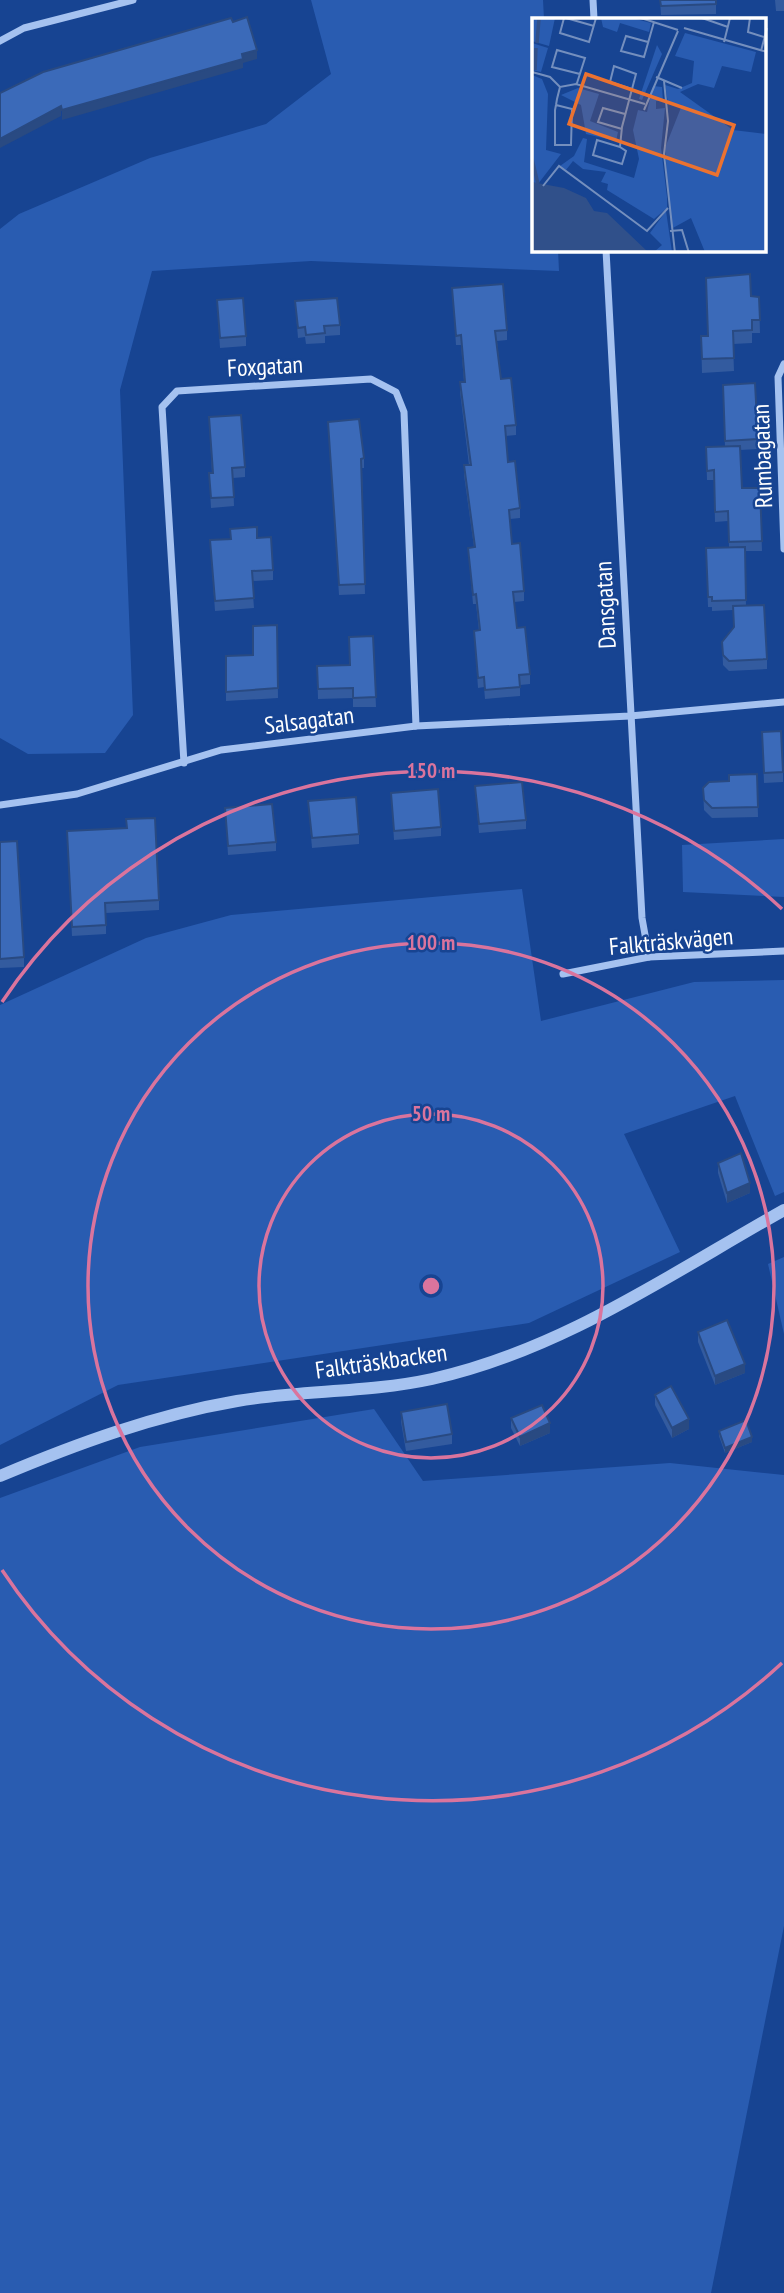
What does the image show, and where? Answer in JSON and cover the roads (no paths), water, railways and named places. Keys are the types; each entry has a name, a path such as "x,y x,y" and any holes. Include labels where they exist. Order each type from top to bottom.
{"street":[{"path":"0,41 24,28 133,0"},
{"path":"593,0 594,18"},
{"name":"Dansgatan","path":"606,252 642,918 649,957"},
{"name":"Rumbagatan","path":"784,364 778,377 784,549"},
{"name":"Foxgatan","path":"184,763 162,407 177,391 371,379 396,392 404,412 416,726"},
{"path":"630,716 784,702"},
{"name":"Salsagatan","path":"0,805 77,794 221,750 416,726 630,716"},
{"name":"Falkträskvägen","path":"562,974 649,957 784,951"},
{"name":"Falkträskbacken","path":"0,1476 103,1435 235,1401 431,1379 513,1355 583,1326 784,1210"}]}
